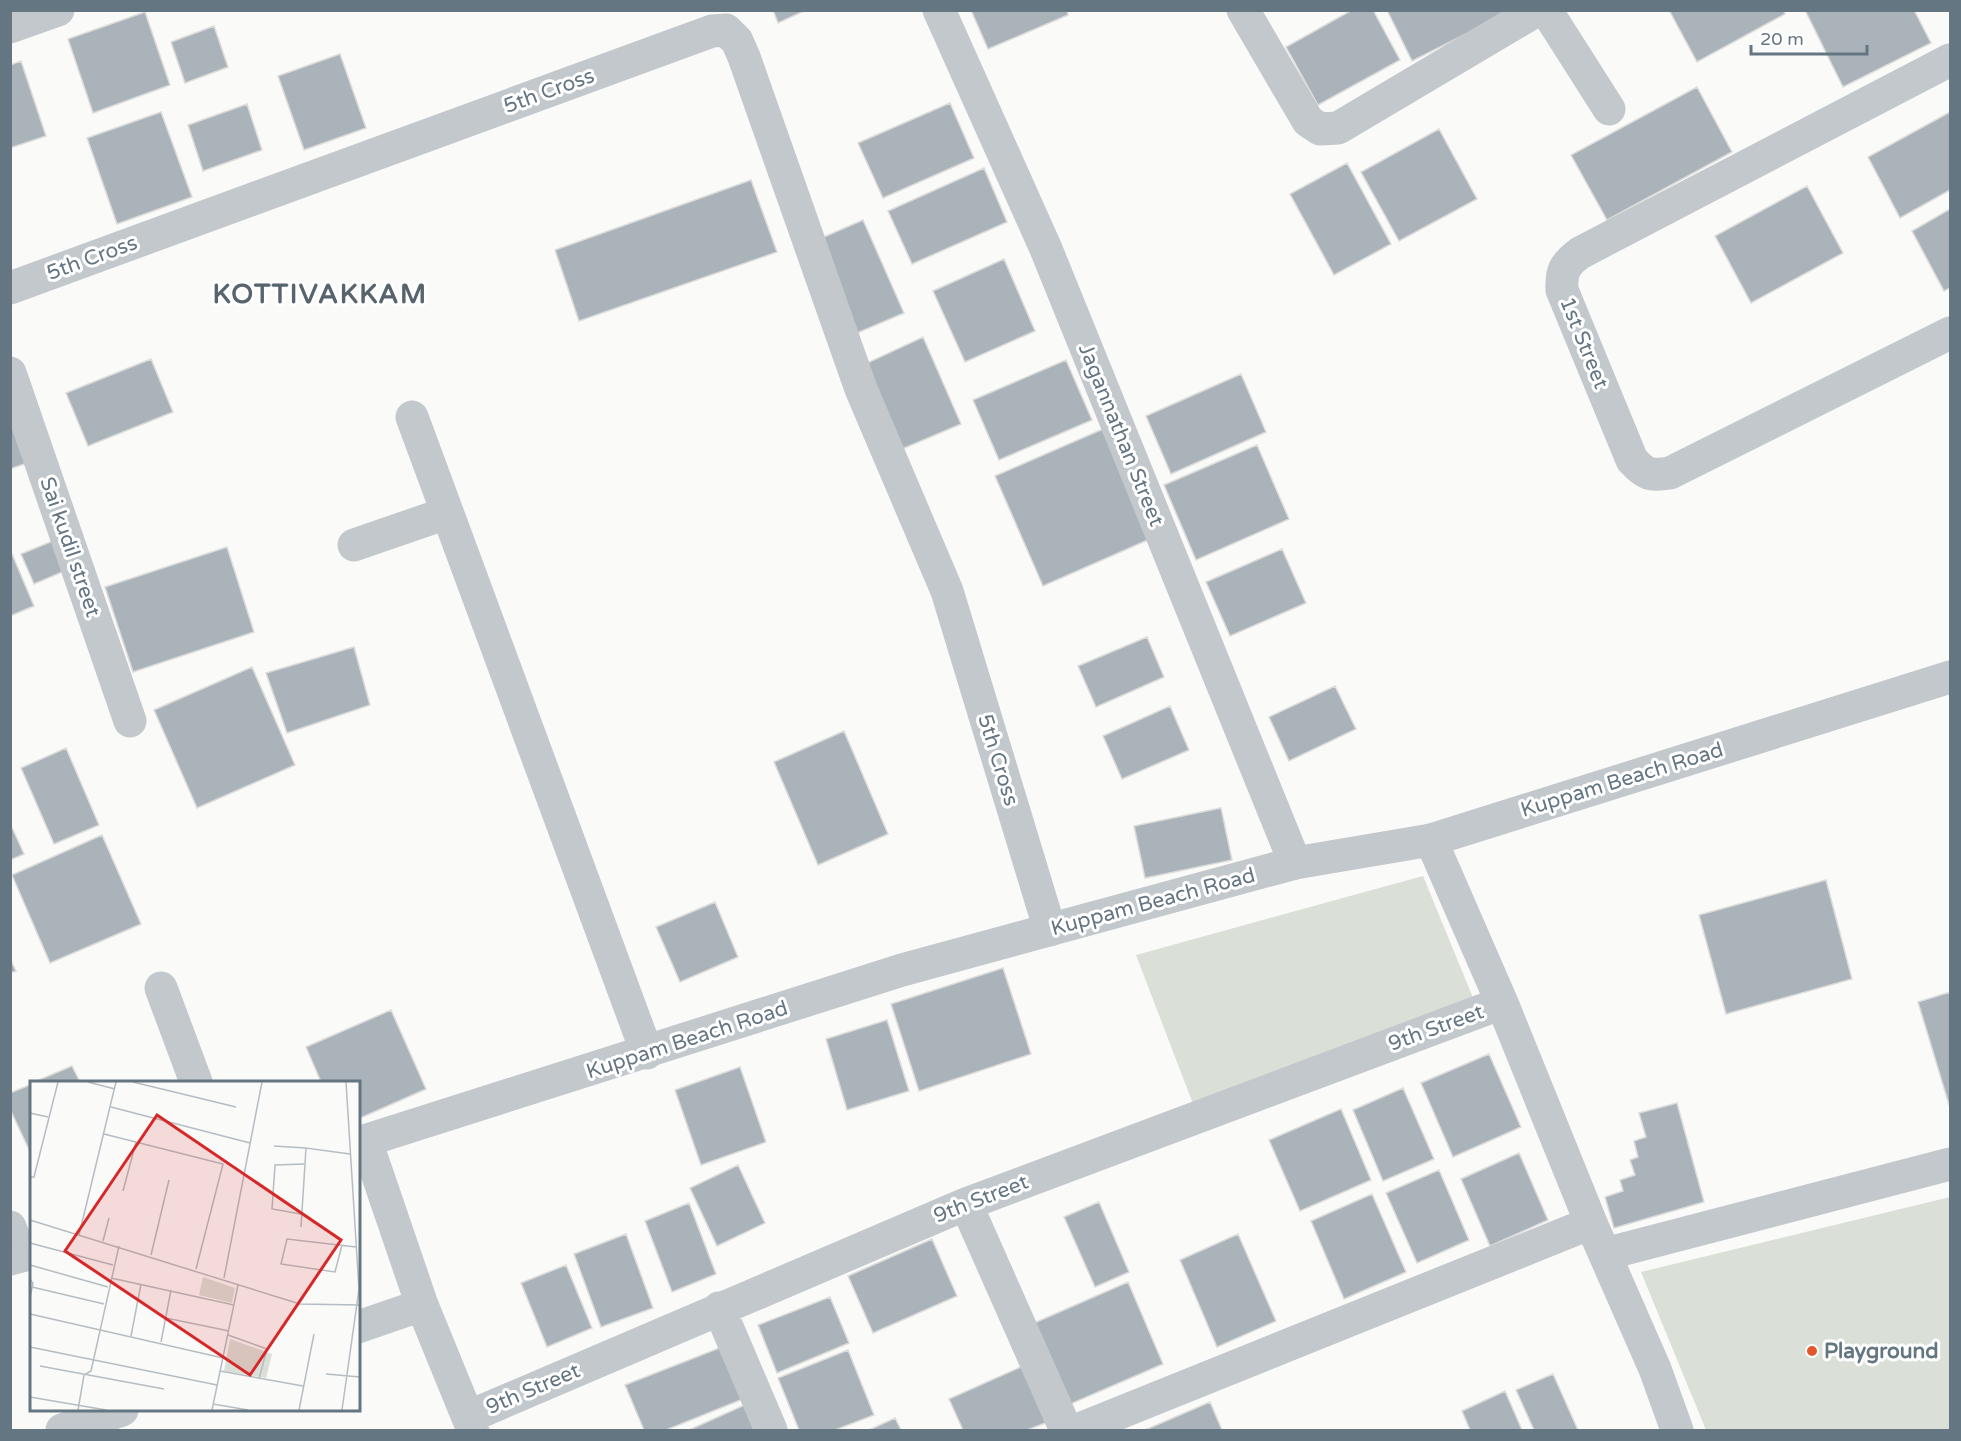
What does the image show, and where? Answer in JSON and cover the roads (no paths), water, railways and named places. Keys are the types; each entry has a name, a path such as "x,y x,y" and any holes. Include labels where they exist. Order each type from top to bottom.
{"street":[{"path":"10,27 58,10"},
{"name":"Jagannathan Street","path":"939,10 1046,249 1295,863"},
{"path":"1244,10 1308,121 1320,129 1338,128 1537,10"},
{"path":"1546,10 1609,110"},
{"name":"5th Cross","path":"10,288 712,31 726,30 737,41 744,57 861,389 947,591 1050,930"},
{"name":"1st Street","path":"1950,60 1580,253 1562,271 1561,280 1562,290 1632,460 1643,472 1655,476 1670,473 1950,333"},
{"name":"Sai kudil street","path":"10,373 130,721"},
{"path":"412,417 647,1053"},
{"path":"354,544 447,513"},
{"name":"Kuppam Beach Road","path":"362,1142 902,970 1295,863 1431,840 1950,677"},
{"path":"1431,840 1502,1003 1591,1223 1655,1369 1677,1431"},
{"path":"161,988 195,1081"},
{"name":"9th Street","path":"470,1424 719,1308 966,1204 1502,1003"},
{"path":"362,1142 422,1305 470,1424"},
{"path":"1605,1254 1950,1164"},
{"path":"966,1204 1066,1431"},
{"path":"1077,1431 1591,1223"},
{"path":"360,1326 422,1305"},
{"path":"719,1308 771,1431"},
{"path":"62,1431 119,1411"}],"place":[{"name":"Playground","path":"1812,1351"}],"district":[{"name":"KOTTIVAKKAM","path":"320,294"}]}
